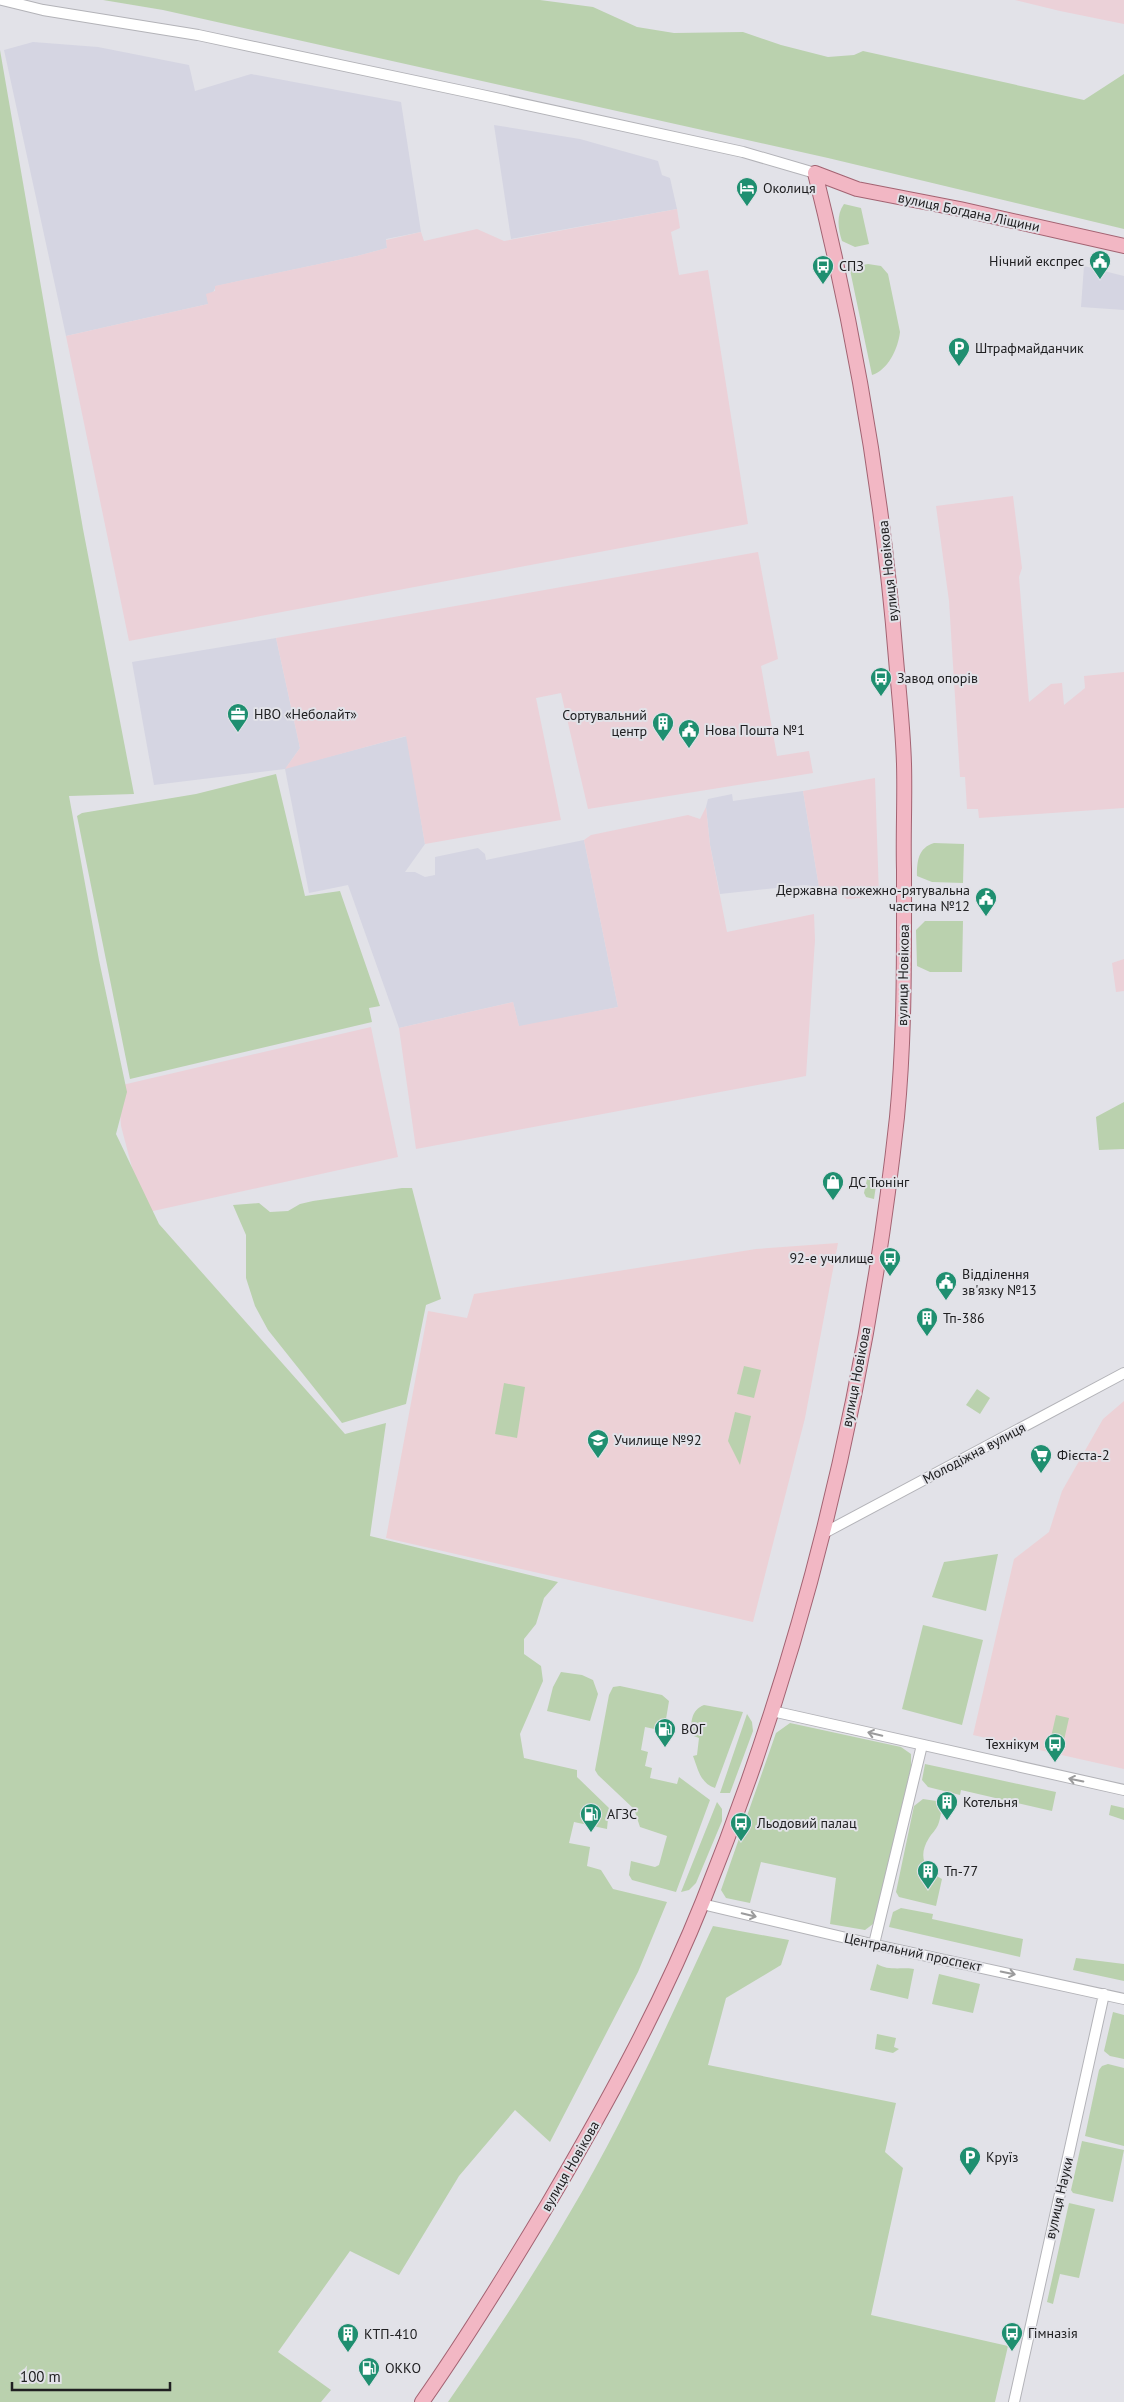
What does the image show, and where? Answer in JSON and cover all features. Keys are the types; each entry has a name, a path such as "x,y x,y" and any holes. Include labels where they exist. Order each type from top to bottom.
{"main road":[{"name":"вулиця Богдана Ліщини","path":"815,173 857,189 960,209 1124,246"},
{"name":"вулиця Новікова","path":"422,2402 483,2310 592,2128 651,2014 702,1904 761,1747 824,1533 846,1433 875,1274 897,1114 904,976 904,766 891,596 876,466 840,274 815,173"}],"street":[{"path":"2,0 43,10 220,39 743,152 815,173"},
{"name":"Молодіжна вулиця","path":"824,1533 1124,1373"},
{"path":"772,1711 1124,1790"},
{"path":"874,1944 922,1745"},
{"name":"Центральний проспект","path":"702,1904 874,1944 1124,1998"},
{"name":"вулиця Науки","path":"1014,2402 1104,1994"}],"shaded area":[{"path":"1015,0 1124,0 1124,24 1060,11"},
{"path":"33,42 98,47 189,65 195,91 251,74 401,102 421,232 386,239 387,248 357,256 216,286 208,304 66,336 4,50"},
{"path":"494,125 580,139 658,161 662,175 670,178 677,209 511,239"},
{"path":"677,209 680,228 671,232 679,275 708,270 748,524 129,641 66,336 208,304 206,294 215,291 215,286 357,256 387,248 386,240 421,232 424,241 477,229 504,241"},
{"path":"1084,266 1124,276 1124,310 1081,307"},
{"path":"1013,496 1022,568 1019,577 1029,702 1051,684 1062,683 1064,705 1085,688 1084,676 1124,672 1124,808 979,818 978,809 967,809 965,777 960,777 949,601 936,506"},
{"path":"758,552 778,659 761,666 777,756 809,751 813,773 588,809 561,693 536,698 561,820 425,844 406,736 285,769 300,748 276,638"},
{"path":"276,638 300,748 286,768 407,736 425,844 405,872 415,872 425,877 435,875 435,857 478,848 485,854 486,860 584,840 618,1007 519,1027 513,1002 399,1028 348,885 309,893 285,769 154,785 132,662"},
{"path":"875,778 879,896 847,899 834,890 819,887 803,791"},
{"path":"803,791 819,887 805,885 720,894 710,845 706,807 708,799 732,794 733,801"},
{"path":"706,807 710,845 727,932 814,914 815,940 806,1076 416,1149 399,1028 513,1002 519,1026 618,1007 584,840 591,835 688,815 700,819"},
{"path":"1124,959 1124,991 1116,992 1112,963"},
{"path":"371,1027 398,1157 144,1213 121,1126 118,1086"},
{"name":"Училище №92","path":"838,1243 805,1418 753,1622 386,1538 428,1311 467,1318 474,1294 756,1249"},
{"path":"1124,1401 1124,1769 973,1735 1014,1559 1049,1532 1062,1491 1103,1419"}],"green space":[{"path":"103,0 540,0 593,7 637,27 674,33 743,32 781,45 828,57 854,55 863,51 1084,100 1124,74 1124,229 828,158 163,10"},
{"path":"0,50 83,529 134,794 69,796 99,960 127,1092 116,1134 159,1224 345,1434 386,1423 370,1536 558,1582 544,1598 536,1624 524,1639 524,1654 541,1666 543,1681 520,1734 524,1758 577,1770 577,1777 609,1808 607,1829 574,1822 569,1843 590,1847 587,1866 601,1870 613,1889 667,1902 638,1972 550,2142 515,2110 459,2176 399,2275 350,2251 278,2352 331,2390 321,2402 0,2402"},
{"path":"844,204 861,208 869,244 855,247 842,241 838,222 841,208"},
{"path":"868,264 881,266 888,274 900,332 891,358 883,369 872,375 850,270 852,267"},
{"path":"276,774 305,896 340,891 380,1006 369,1008 372,1022 130,1079 77,816 82,813 196,794"},
{"path":"934,843 964,844 963,883 932,882 917,876 918,860 922,852"},
{"path":"925,921 963,921 962,972 930,972 917,966 916,930"},
{"path":"1124,1102 1124,1149 1099,1150 1096,1117"},
{"path":"867,1179 877,1179 874,1199 866,1197 864,1193"},
{"path":"412,1188 441,1299 426,1305 406,1404 342,1423 268,1330 255,1306 246,1278 246,1235 233,1205 259,1203 270,1212 288,1211 300,1204 313,1201"},
{"path":"744,1366 761,1370 754,1398 737,1394"},
{"path":"504,1383 525,1387 517,1438 495,1434"},
{"path":"977,1389 990,1398 980,1414 966,1405"},
{"path":"735,1412 751,1416 740,1465 728,1441"},
{"path":"998,1554 986,1611 932,1597 944,1562"},
{"path":"923,1625 983,1640 962,1725 902,1709"},
{"path":"561,1672 582,1675 593,1680 598,1694 590,1721 547,1711 553,1687"},
{"path":"620,1686 662,1695 669,1701 664,1731 645,1727 641,1750 648,1752 645,1766 652,1768 650,1778 677,1784 679,1777 710,1800 676,1892 632,1880 629,1875 631,1861 655,1867 659,1865 667,1836 640,1827 634,1809 595,1770 609,1695 613,1687"},
{"path":"704,1705 743,1712 715,1788 703,1779 693,1756 697,1755 699,1738 691,1735 692,1721 696,1710"},
{"path":"747,1714 752,1722 753,1731 730,1793 720,1793"},
{"path":"1056,1715 1069,1718 1062,1749 1049,1746"},
{"path":"790,1723 901,1747 911,1754 911,1767 876,1917 873,1924 865,1930 830,1924 836,1878 761,1862 750,1903 726,1898 721,1890 776,1733"},
{"path":"925,1764 1056,1792 1052,1811 961,1790 960,1795 928,1787 922,1780"},
{"path":"923,1799 943,1802 940,1820 925,1845 923,1857 927,1867 942,1879 936,1906 899,1897 896,1892 914,1806"},
{"path":"717,1802 722,1809 722,1821 696,1883 689,1890 681,1892"},
{"path":"1111,1805 1124,1808 1124,1820 1109,1815"},
{"path":"901,1908 933,1914 932,1919 1023,1939 1020,1957 889,1927 893,1912"},
{"path":"713,1926 789,1940 781,1965 726,1998 708,2065 896,2103 885,2152 903,2168 871,2315 1008,2346 995,2402 448,2402 526,2286 589,2179 645,2072"},
{"path":"1076,1958 1124,1964 1124,1981 1073,1970"},
{"path":"877,1964 890,1968 914,1969 908,1999 870,1990"},
{"path":"939,1974 980,1984 973,2013 932,2004"},
{"path":"1113,2012 1124,2015 1124,2059 1110,2056 1104,2051"},
{"path":"877,2034 896,2038 894,2047 899,2049 893,2053 875,2049"},
{"path":"1108,2064 1124,2068 1124,2146 1085,2136 1099,2070 1102,2066"},
{"path":"1082,2141 1124,2150 1113,2202 1073,2193 1071,2190"},
{"path":"1069,2203 1095,2209 1079,2278 1060,2274 1053,2304 1047,2302"}],"place":[{"name":"Околиця","path":"747,207"},
{"name":"Нічний експрес","path":"1100,280"},
{"name":"СПЗ","path":"823,285"},
{"name":"Штрафмайданчик","path":"959,367"},
{"name":"Завод опорів","path":"881,697"},
{"name":"НВО «Неболайт»","path":"238,733"},
{"name":"Сортувальний центр","path":"663,742"},
{"name":"Нова Пошта №1","path":"689,749"},
{"name":"Державна пожежно-рятувальна частина №12","path":"986,917"},
{"name":"ДС Тюнінг","path":"833,1201"},
{"name":"92-е училище","path":"890,1277"},
{"name":"Відділення зв'язку №13","path":"946,1301"},
{"name":"Тп-386","path":"927,1337"},
{"name":"Училище №92","path":"598,1459"},
{"name":"Фiєста-2","path":"1041,1474"},
{"name":"ВОГ","path":"665,1748"},
{"name":"Технікум","path":"1055,1763"},
{"name":"Котельня","path":"947,1821"},
{"name":"АГЗС","path":"591,1833"},
{"name":"Льодовий палац","path":"741,1842"},
{"name":"Тп-77","path":"928,1890"},
{"name":"Круїз","path":"970,2176"},
{"name":"Гімназія","path":"1012,2352"},
{"name":"КТП-410","path":"348,2353"},
{"name":"ОККО","path":"369,2387"}]}
